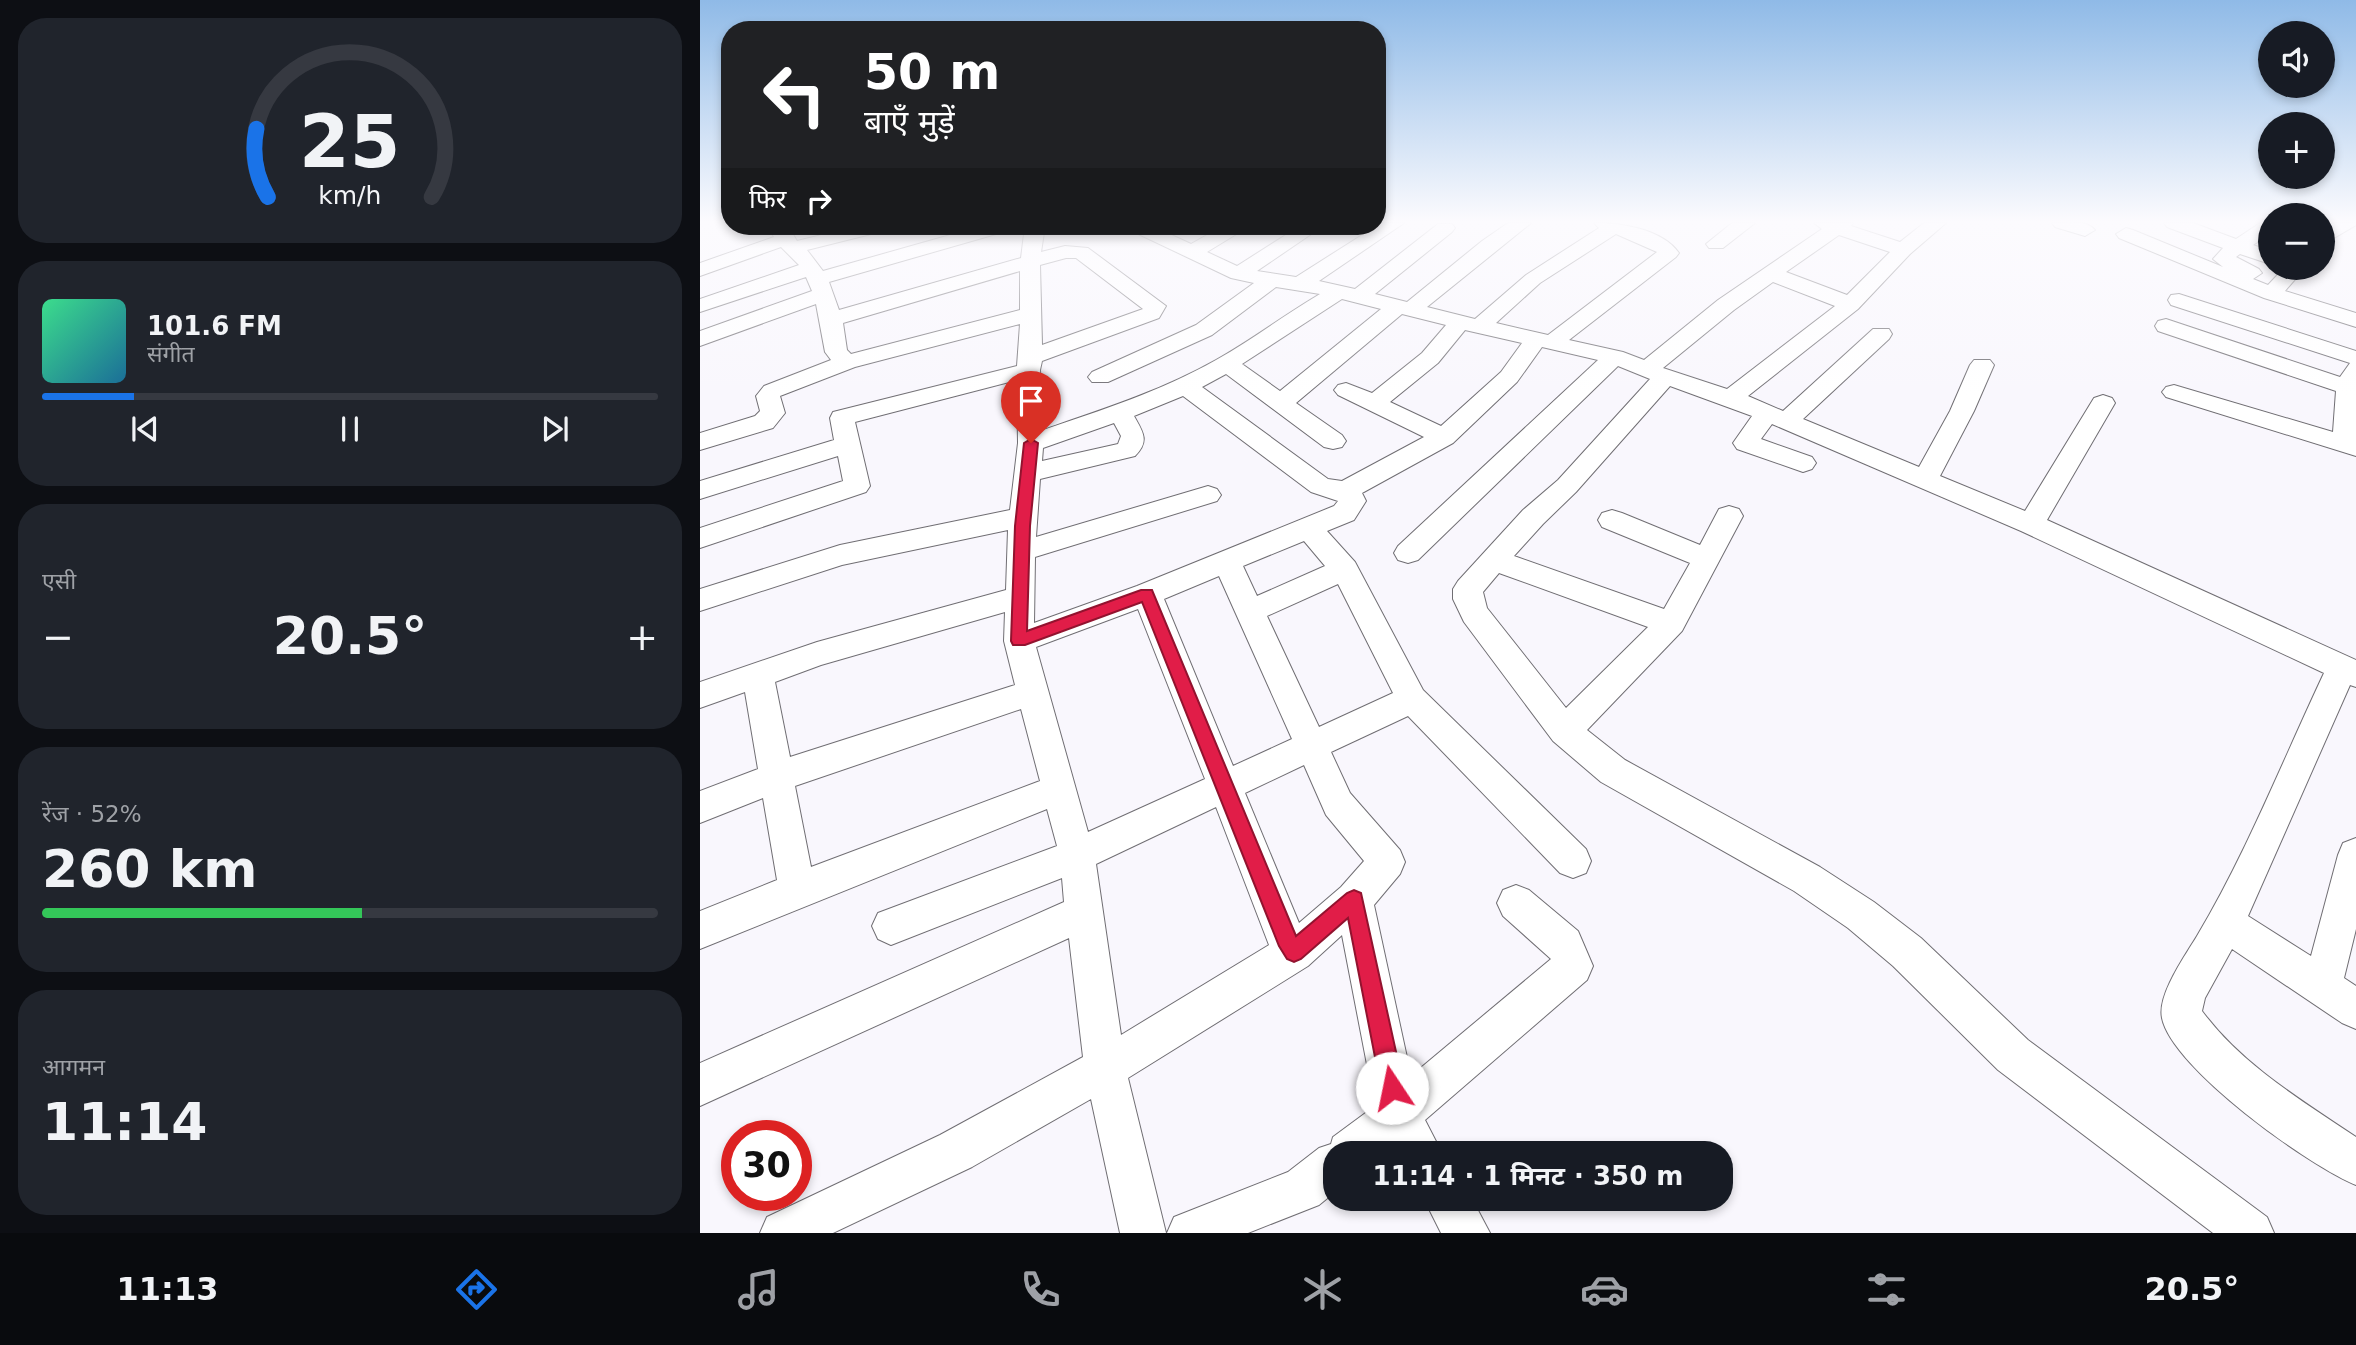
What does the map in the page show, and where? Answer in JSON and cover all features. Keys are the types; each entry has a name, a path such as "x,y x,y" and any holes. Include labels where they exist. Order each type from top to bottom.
{"street":[{"path":"700,306 815,281"},
{"path":"700,339 816,281"},
{"path":"817,281 831,318 836,352 847,362"},
{"path":"831,318 967,281"},
{"path":"1030,281 1030,458 1023,517 1019,641 1077,855 1105,1068 1143,1233"},
{"path":"700,538 857,486 842,418 1029,363 1151,313 1155,306 1120,281"},
{"path":"1100,377 1203,330 1271,281"},
{"path":"1275,281 1399,302 1471,324 1615,356 1731,398 2031,524 2349,671 2226,923 2186,992 2181,1016 2197,1042 2231,1076 2356,1163"},
{"path":"1299,285 1306,281"},
{"path":"1030,458 1120,412 1186,386 1369,281"},
{"path":"1280,404 1399,302 1433,281"},
{"path":"1374,403 1471,324 1531,281"},
{"path":"1186,386 1320,486 1345,491 1444,437 1545,340 1631,281"},
{"path":"1762,281 1726,305 1657,372 1567,486 1533,517 1468,589 1468,598 1474,614 1565,731 1614,771 1807,879 1861,915 1907,952 2012,1055 2251,1233"},
{"path":"1788,281 1850,304"},
{"path":"1731,398 1850,304 1873,281"},
{"path":"2295,281 2350,318 2356,297"},
{"path":"2179,300 2356,358"},
{"path":"700,442 764,422 773,413 768,396 772,391 847,362 1031,314"},
{"path":"2166,326 2352,377 2350,447 2174,392"},
{"path":"1803,463 1746,443 1881,334"},
{"path":"1409,553 1615,356"},
{"path":"1227,364 1333,441"},
{"path":"1925,480 1962,411 1982,365"},
{"path":"1346,390 1444,437"},
{"path":"2031,524 2103,403"},
{"path":"1030,458 1126,450 1132,444 1133,436 1120,412"},
{"path":"700,490 848,444"},
{"path":"1019,641 1147,594 1344,513 1353,501 1345,491"},
{"path":"1022,551 1208,495"},
{"path":"1565,731 1671,623 1729,516"},
{"path":"700,600 840,555 1023,517"},
{"path":"1612,520 1707,559"},
{"path":"1308,528 1345,569 1412,699 1573,861"},
{"path":"1494,560 1671,623"},
{"path":"783,1233 956,1150 1105,1068 1294,952 1354,900 1387,862 1338,804 1227,561"},
{"path":"1251,611 1345,569"},
{"path":"1147,594 1286,939 1294,952"},
{"path":"700,695 817,654 1020,597"},
{"path":"758,674 797,890"},
{"path":"700,807 776,777 1033,692"},
{"path":"891,926 1077,855 1412,699"},
{"path":"700,930 1059,789"},
{"path":"2322,987 2356,855"},
{"path":"1354,900 1398,1115 1413,1141"},
{"path":"1364,1141 1573,966 1564,944 1516,903"},
{"path":"700,1085 1084,912"},
{"path":"2226,923 2356,1009"},
{"path":"1190,1233 1303,1189 1323,1173"},
{"path":"1454,1211 1467,1233"}],"route":[{"path":"1031,443 1023,526 1019,641 1147,594 1286,939 1294,952 1354,900 1392,1088"}]}
